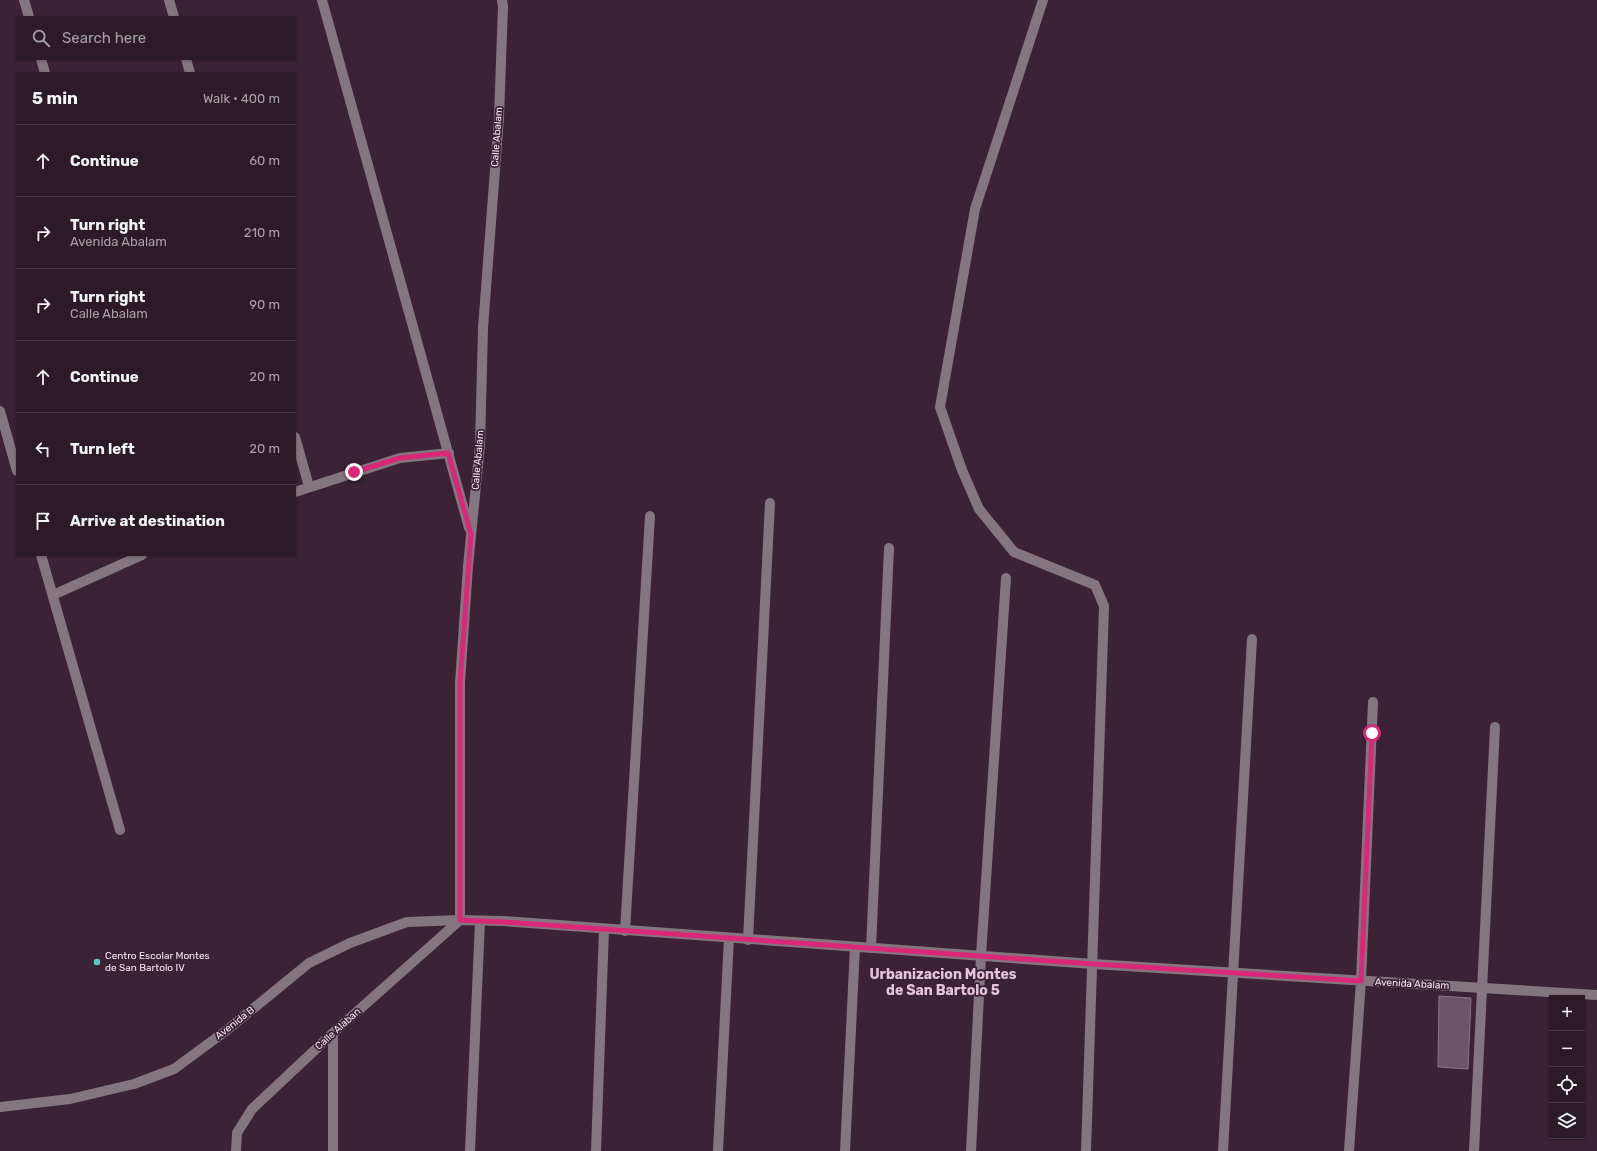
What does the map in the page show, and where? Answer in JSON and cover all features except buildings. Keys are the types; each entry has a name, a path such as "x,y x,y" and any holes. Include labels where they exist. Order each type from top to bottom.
{"street":[{"path":"24,0 28,16"},
{"path":"169,0 174,16"},
{"path":"322,0 471,534"},
{"name":"Calle Abalam","path":"460,920 460,683 471,534 480,445 483,328 499,117 502,0"},
{"path":"1043,0 975,208 940,406 962,470 979,509 1014,552 1095,585 1104,606 1086,1151"},
{"path":"41,60 45,72"},
{"path":"186,60 190,72"},
{"path":"0,411 16,467"},
{"path":"296,440 309,486"},
{"path":"296,492 309,486 400,458 448,453"},
{"path":"748,940 770,503"},
{"path":"625,931 650,516"},
{"path":"871,948 889,548"},
{"path":"41,556 120,830"},
{"path":"53,595 140,556"},
{"path":"971,1151 981,956 1006,578"},
{"path":"1223,1151 1252,639"},
{"path":"1349,1151 1361,981 1373,702"},
{"path":"1474,1151 1495,727"},
{"name":"Avenida Abalam","path":"460,920 1093,964 1597,995"},
{"name":"Calle Alaban","path":"236,1151 237,1133 252,1109 333,1033 460,920"},
{"name":"Avenida B","path":"0,1107 70,1099 134,1084 174,1069 227,1030 309,963 350,943 407,922 460,920"},
{"path":"470,1151 480,921"},
{"path":"596,1151 604,929"},
{"path":"718,1151 730,938"},
{"path":"845,1151 855,947"},
{"path":"333,1033 333,1151"}],"place":[{"name":"Centro Escolar Montes de San Bartolo IV","path":"97,962"}],"district":[{"name":"Urbanizacion Montes de San Bartolo 5","path":"943,982"}],"route":[{"path":"354,472 400,458 448,453 471,534 460,683 460,920 1361,981 1372,733"}]}
